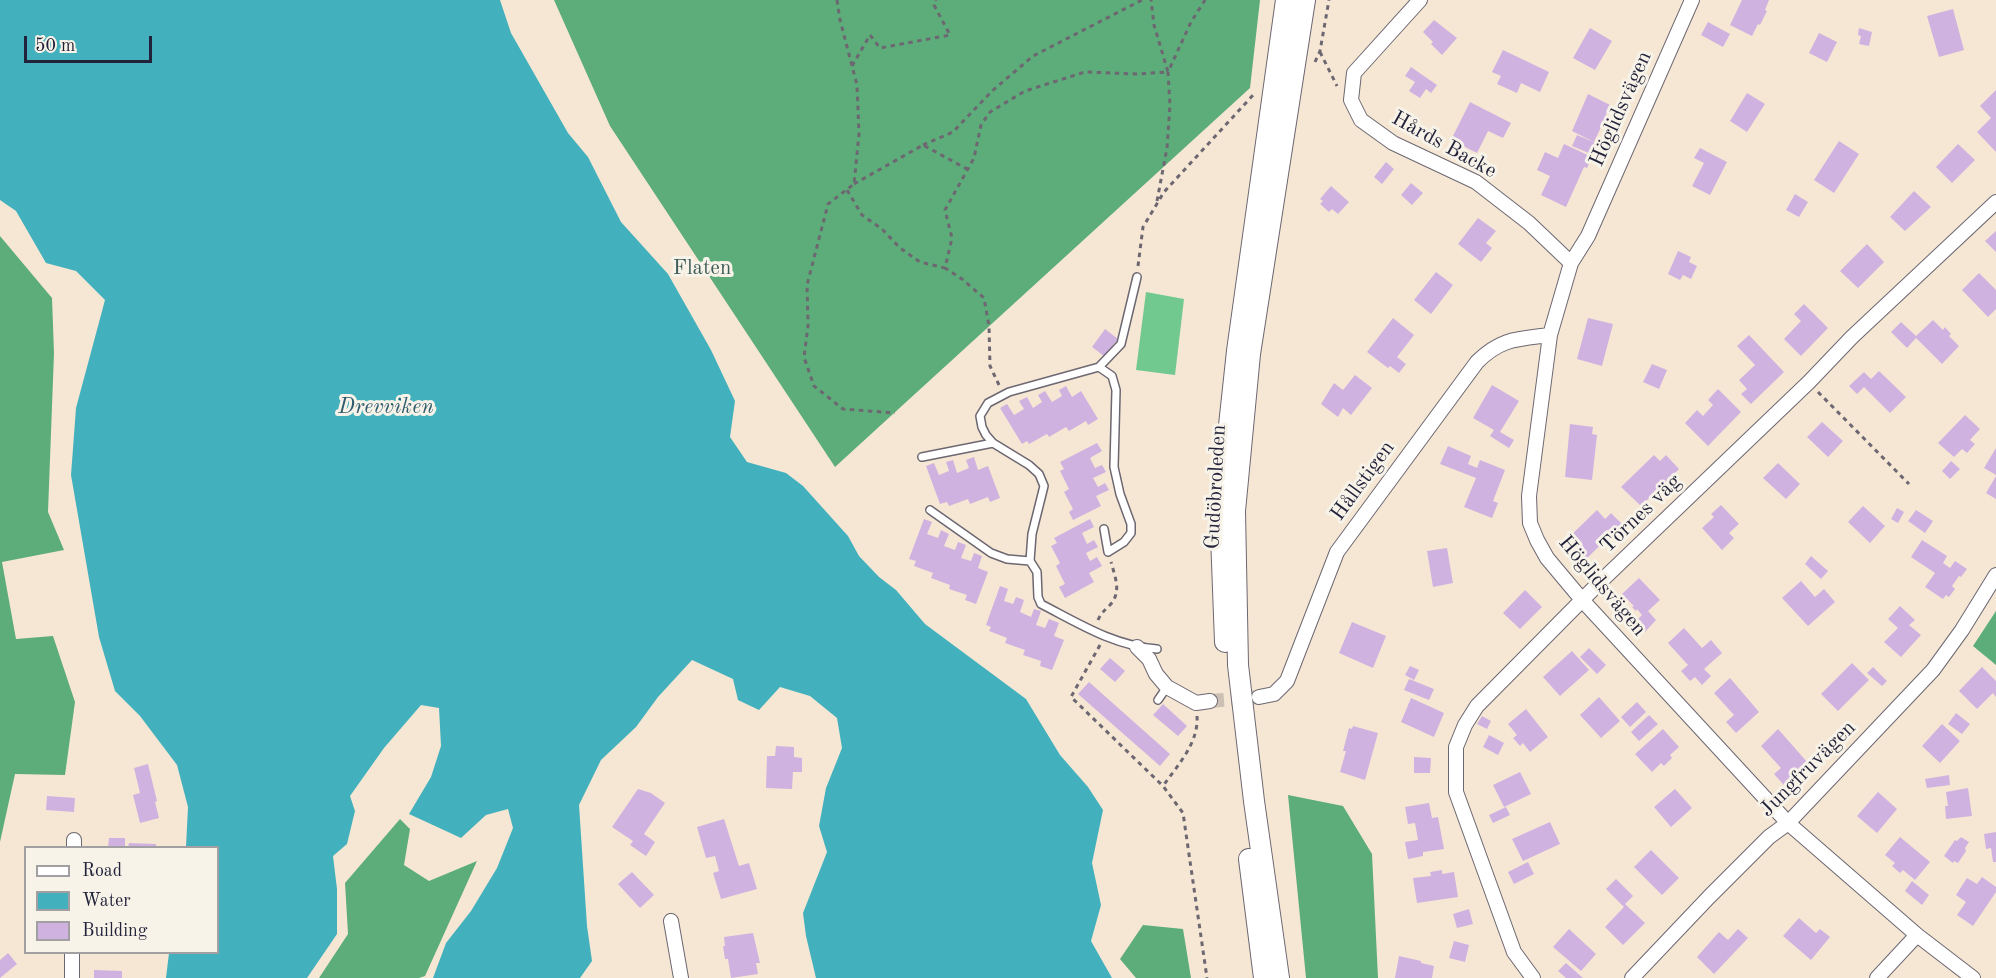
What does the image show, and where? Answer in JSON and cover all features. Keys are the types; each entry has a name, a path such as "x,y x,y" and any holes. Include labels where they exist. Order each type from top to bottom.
{"main road":[{"name":"Gudöbroleden","path":"1264,978 1226,668 1220,509 1240,328 1286,0"},
{"name":"Gudöbroleden","path":"1279,978 1238,665 1235,511 1250,354 1305,0"}],"street":[{"path":"1351,100 1354,74 1420,0"},
{"name":"Höglidsvägen","path":"1692,0 1588,236 1571,263 1550,336 1529,496 1530,523 1547,558 1583,601 1788,823 1917,935 1972,978"},
{"name":"Hårds Backe","path":"1351,100 1361,120 1393,143 1476,182 1528,223 1571,263"},
{"name":"Törnes väg","path":"1533,978 1514,952 1456,792 1456,747 1465,725 1477,706 1597,585 1809,382 1852,337 1996,202"},
{"name":"Hållstigen","path":"1260,697 1274,694 1287,681 1337,552 1477,363 1490,350 1508,341 1550,336"},
{"name":"Jungfruvägen","path":"1632,978 1731,874 1769,837 1788,823 1933,670 1962,630 1996,575"},
{"path":"1137,647 1149,659 1156,674 1167,687 1196,703 1210,701"},
{"path":"671,921 681,978"},
{"path":"1877,978 1917,935"},
{"path":"72,954 72,978"}],"lane":[{"path":"1137,277 1121,344 1099,366 1009,392 988,403 980,416 986,435 1029,465 1039,474 1044,486 1032,534 1030,561 1037,572 1038,597 1041,604 1104,637 1137,647 1157,649"},
{"path":"1099,366 1112,376 1116,390 1114,467 1120,494 1131,524 1131,533 1124,542 1108,552 1104,529"},
{"path":"922,457 993,442"},
{"path":"930,510 991,553 1007,559 1030,561"},
{"path":"1158,700 1167,687"}],"path":[{"path":"837,0 857,84 859,134 854,184"},
{"path":"852,66 870,35 880,48 950,35 934,5 936,0"},
{"path":"894,413 843,409 814,386 804,357 808,326 807,285 828,204 854,184 923,145 953,132 992,91 1033,56 1142,0"},
{"path":"1151,0 1154,25 1168,72 1170,105 1167,148 1156,206"},
{"path":"1168,72 1204,0"},
{"path":"1311,70 1320,51 1329,0"},
{"path":"1320,51 1343,99 1351,100"},
{"path":"945,268 952,238 945,210 974,158 981,125 990,112 1025,91 1085,72 1137,74 1168,72"},
{"path":"1137,277 1143,227 1164,192 1261,86"},
{"path":"923,145 967,169"},
{"path":"847,190 862,215 882,229 900,248 920,262 945,268 984,298 989,326 990,366 1004,395"},
{"path":"1809,382 1910,484"},
{"path":"1093,631 1102,612 1112,602 1118,588 1108,552"},
{"path":"1104,637 1071,697 1163,786 1183,813 1208,978"},
{"path":"1163,786 1191,747 1198,724 1196,703"}],"green space":[{"path":"554,0 1260,0 1250,88 835,467 610,126"},
{"path":"0,236 52,298 54,353 48,512 64,550 2,562 16,639 53,636 75,702 65,775 15,774 0,842"},
{"path":"1146,292 1184,299 1175,375 1136,370"},
{"path":"1996,611 1996,665 1973,646"},
{"path":"1288,795 1343,806 1372,854 1378,978 1306,978"},
{"path":"400,819 410,829 404,865 429,881 477,861 425,976 419,978 319,978 348,934 345,883"},
{"path":"1143,925 1183,929 1191,978 1136,978 1120,959"}],"water":[{"name":"Drevviken","path":"0,0 500,0 511,33 568,133 588,157 621,222 668,274 711,350 735,401 730,437 747,462 786,473 803,486 848,536 859,556 879,577 896,590 925,624 1026,699 1060,755 1088,787 1103,810 1092,863 1101,905 1091,941 1112,978 816,978 803,913 827,852 819,826 826,788 842,748 837,718 810,696 780,687 759,710 738,700 733,679 692,660 658,697 636,727 601,760 579,805 587,926 592,961 580,978 433,978 446,943 471,911 497,868 513,828 508,809 486,815 461,838 409,814 431,777 441,746 439,708 421,705 384,748 350,796 355,811 347,844 333,856 337,889 337,934 307,978 166,978 169,954 219,954 219,846 186,846 188,807 177,765 140,716 115,691 99,637 71,475 76,408 105,300 76,271 46,263 16,211 0,200"}],"building":[{"path":"1742,0 1769,0 1765,10 1767,11 1752,36 1730,25"},
{"path":"1953,9 1964,50 1939,57 1927,16"},
{"path":"1434,20 1457,38 1442,55 1423,32"},
{"path":"1708,22 1730,34 1723,47 1701,35"},
{"path":"1590,28 1612,41 1595,70 1573,58"},
{"path":"1859,28 1872,32 1869,46 1859,44 1861,36 1858,35"},
{"path":"1819,33 1837,42 1827,62 1809,53"},
{"path":"1503,50 1549,72 1540,92 1521,83 1517,93 1497,84 1501,76 1492,72"},
{"path":"1411,67 1437,85 1431,93 1426,89 1420,98 1409,91 1415,82 1405,76"},
{"path":"1996,90 1996,152 1977,132 1991,118 1980,106"},
{"path":"1747,93 1765,104 1747,132 1730,121"},
{"path":"1588,94 1610,105 1605,117 1608,118 1604,128 1601,127 1594,142 1572,131"},
{"path":"1470,102 1511,123 1503,138 1488,131 1477,153 1451,140"},
{"path":"1577,135 1596,143 1591,154 1572,146"},
{"path":"1839,141 1859,154 1834,193 1814,180"},
{"path":"1564,144 1592,157 1587,168 1584,167 1566,207 1541,195 1550,176 1537,170 1545,152 1558,158"},
{"path":"1958,144 1975,160 1952,183 1936,167"},
{"path":"1700,148 1727,162 1710,195 1692,186 1704,163 1694,158"},
{"path":"1386,162 1394,169 1382,184 1374,177"},
{"path":"1411,183 1423,193 1412,205 1401,195"},
{"path":"1331,186 1349,202 1338,214 1332,209 1329,212 1320,204 1323,201 1320,199"},
{"path":"1914,191 1931,207 1905,231 1890,217"},
{"path":"1795,194 1808,202 1799,217 1786,210"},
{"path":"1478,218 1496,231 1486,243 1492,248 1481,262 1458,244"},
{"path":"1996,231 1996,252 1985,241"},
{"path":"1867,244 1884,262 1858,288 1840,271"},
{"path":"1678,251 1691,257 1689,262 1697,266 1691,279 1683,275 1680,280 1668,274"},
{"path":"1436,272 1453,285 1431,314 1414,300"},
{"path":"1979,273 1996,290 1996,309 1988,317 1962,290"},
{"path":"1804,304 1828,328 1801,356 1784,339 1801,321 1794,314"},
{"path":"1393,318 1414,335 1397,357 1406,364 1399,373 1390,366 1388,368 1367,352"},
{"path":"1588,318 1613,324 1602,366 1577,359"},
{"path":"1933,320 1943,330 1945,327 1951,334 1949,336 1959,346 1942,364 1916,338 1907,348 1891,332 1901,322 1916,336"},
{"path":"1105,329 1118,339 1104,356 1092,347"},
{"path":"1749,335 1784,372 1751,404 1741,394 1747,389 1739,380 1755,365 1737,346"},
{"path":"1652,364 1667,370 1659,389 1643,382"},
{"path":"1879,371 1906,397 1890,413 1864,387 1857,394 1849,386 1864,372 1871,379"},
{"path":"1355,375 1372,388 1351,415 1343,408 1338,417 1321,404 1334,383 1343,390"},
{"path":"1492,385 1519,401 1500,432 1514,440 1509,448 1490,436 1494,430 1473,418"},
{"path":"1066,386 1072,397 1081,391 1098,419 1088,425 1086,421 1069,431 1066,427 1049,437 1047,434 1029,444 1027,441 1022,444 1000,408 1007,404 1014,415 1024,409 1019,401 1027,397 1033,408 1042,402 1038,395 1045,391 1052,402 1062,396 1059,390"},
{"path":"1718,389 1741,412 1708,446 1685,423 1697,410 1703,416 1713,405 1708,400"},
{"path":"1965,415 1980,429 1970,440 1975,444 1967,453 1962,449 1954,457 1938,443"},
{"path":"1822,422 1843,441 1828,457 1807,437"},
{"path":"1570,424 1593,427 1592,434 1597,435 1592,480 1565,477"},
{"path":"1097,443 1102,451 1090,458 1095,468 1102,465 1106,472 1093,478 1098,487 1105,483 1109,490 1096,496 1101,506 1073,520 1069,512 1073,509 1064,492 1069,489 1060,471 1064,469 1060,462"},
{"path":"1448,446 1471,456 1468,464 1477,468 1480,460 1505,470 1493,501 1498,503 1492,518 1464,507 1476,478 1440,464"},
{"path":"1996,448 1996,475 1984,468"},
{"path":"1654,455 1660,461 1666,455 1679,469 1641,506 1621,487"},
{"path":"974,457 978,470 988,466 1000,498 990,502 988,497 970,504 968,499 949,506 947,502 940,504 926,466 934,463 939,475 949,471 946,462 953,460 957,473 969,468 966,460"},
{"path":"1951,461 1960,469 1950,479 1942,471"},
{"path":"1778,463 1800,484 1786,499 1763,478"},
{"path":"1996,476 1996,499 1986,493"},
{"path":"1721,505 1739,524 1729,533 1734,538 1722,550 1702,528 1714,517 1711,514"},
{"path":"1863,506 1885,526 1870,543 1848,522"},
{"path":"1897,508 1904,512 1898,523 1891,519"},
{"path":"1597,510 1605,519 1611,513 1622,524 1584,561 1565,541"},
{"path":"1916,510 1933,521 1925,533 1908,521"},
{"path":"924,519 932,522 927,534 938,538 941,530 949,534 944,546 955,550 958,542 966,545 961,558 971,561 974,553 982,556 978,568 988,572 976,604 965,600 967,595 949,589 950,585 931,578 933,573 914,566 916,561 909,559"},
{"path":"1090,519 1094,527 1082,533 1087,544 1094,540 1098,547 1086,553 1090,561 1097,557 1102,566 1089,573 1094,582 1065,598 1059,587 1065,584 1056,566 1060,563 1051,546 1057,543 1054,538"},
{"path":"1922,540 1947,556 1943,563 1950,568 1955,561 1967,569 1952,586 1955,589 1949,597 1946,595 1943,599 1925,587 1935,573 1911,557"},
{"path":"1447,548 1453,583 1433,587 1427,551"},
{"path":"1811,556 1828,571 1821,579 1805,564"},
{"path":"1639,578 1660,600 1648,611 1656,620 1645,632 1635,622 1642,615 1622,594"},
{"path":"1801,581 1815,597 1824,589 1835,602 1808,626 1782,598"},
{"path":"1000,586 1008,589 1004,601 1013,604 1016,597 1024,600 1020,612 1031,617 1034,609 1041,611 1036,625 1045,628 1049,619 1059,623 1054,636 1064,640 1052,670 1040,666 1041,661 1023,655 1025,650 1005,643 1007,638 989,631 991,627 986,625"},
{"path":"1525,590 1542,607 1520,629 1503,613"},
{"path":"1900,606 1915,620 1909,625 1921,635 1901,657 1884,642 1898,628 1888,619"},
{"path":"1352,622 1386,636 1373,668 1339,653"},
{"path":"1684,628 1702,648 1711,640 1722,653 1704,669 1711,676 1702,685 1695,677 1690,681 1681,671 1688,665 1668,643"},
{"path":"1589,648 1606,665 1597,674 1580,657"},
{"path":"1572,651 1589,670 1560,696 1543,677"},
{"path":"1110,658 1125,671 1115,682 1100,669"},
{"path":"1852,663 1869,680 1838,711 1821,694"},
{"path":"1410,666 1419,670 1414,680 1405,675"},
{"path":"1873,667 1887,681 1882,686 1867,673"},
{"path":"1982,667 1996,681 1996,697 1993,693 1977,709 1959,691"},
{"path":"1730,678 1759,712 1736,733 1726,722 1734,715 1714,693"},
{"path":"1409,679 1434,689 1429,700 1404,690"},
{"path":"1089,682 1170,754 1160,766 1078,694"},
{"path":"1599,697 1620,721 1601,738 1580,715"},
{"path":"1411,698 1444,713 1434,737 1401,722"},
{"path":"1637,702 1646,712 1630,727 1621,717"},
{"path":"1163,704 1187,726 1178,736 1153,715"},
{"path":"1526,709 1548,737 1530,752 1523,743 1520,746 1513,738 1517,735 1508,724"},
{"path":"1956,713 1970,724 1962,734 1948,724"},
{"path":"1649,715 1658,724 1639,741 1631,732"},
{"path":"1482,716 1491,721 1487,729 1477,724"},
{"path":"1942,724 1960,741 1940,763 1922,746"},
{"path":"1353,726 1378,733 1365,780 1340,772 1349,728 1352,729"},
{"path":"1663,729 1679,747 1670,755 1672,758 1664,766 1661,763 1652,772 1635,754"},
{"path":"1778,729 1808,763 1784,785 1774,774 1781,768 1761,746"},
{"path":"1489,735 1504,743 1498,755 1483,747"},
{"path":"776,746 794,747 794,757 802,758 802,772 793,772 792,789 766,788 767,756 775,756"},
{"path":"1414,757 1431,758 1430,773 1414,773"},
{"path":"148,764 159,818 140,823 133,795 140,793 134,768"},
{"path":"1520,772 1531,794 1504,807 1493,785"},
{"path":"1949,775 1950,785 1927,788 1925,779"},
{"path":"1968,788 1972,816 1946,819 1945,806 1948,806 1946,792"},
{"path":"638,789 651,793 665,803 644,834 655,842 646,856 630,845 633,841 612,827"},
{"path":"1675,789 1692,808 1671,827 1654,807"},
{"path":"1878,792 1897,809 1877,833 1857,816"},
{"path":"47,796 75,798 74,812 46,810"},
{"path":"1429,803 1432,818 1438,817 1444,849 1423,852 1423,856 1408,859 1405,842 1418,840 1415,823 1408,824 1405,807"},
{"path":"1506,807 1510,815 1493,823 1489,815"},
{"path":"724,819 739,866 749,863 757,889 721,899 713,873 719,871 715,856 706,858 697,827"},
{"path":"1550,822 1560,844 1523,861 1512,839"},
{"path":"1996,832 1996,862 1993,862 1991,848 1986,849 1984,834"},
{"path":"1900,837 1930,862 1915,880 1903,870 1900,873 1892,866 1895,863 1885,855"},
{"path":"1961,837 1969,842 1958,863 1954,861 1953,863 1944,856 1955,840"},
{"path":"109,838 125,838 125,846 108,846"},
{"path":"129,843 156,844 156,846 128,846"},
{"path":"1651,850 1679,878 1662,895 1634,867"},
{"path":"1528,862 1534,874 1514,884 1508,872"},
{"path":"1442,870 1442,874 1454,872 1458,897 1417,903 1413,878 1431,876 1430,872"},
{"path":"632,872 654,895 640,908 618,884"},
{"path":"1982,877 1996,887 1996,892 1973,926 1957,915 1966,902 1956,895 1967,878 1977,884"},
{"path":"1616,879 1633,896 1625,904 1645,923 1623,945 1605,927 1624,907 1606,889"},
{"path":"1912,881 1929,895 1922,905 1905,891"},
{"path":"1469,909 1473,924 1457,928 1453,914"},
{"path":"1799,918 1816,933 1820,929 1830,937 1811,960 1783,936"},
{"path":"1569,929 1596,954 1581,971 1553,947"},
{"path":"1738,929 1748,938 1714,974 1697,957 1719,932 1728,940"},
{"path":"753,933 760,963 756,963 758,974 731,978 728,959 725,959 724,937"},
{"path":"1454,941 1469,945 1465,962 1449,958"},
{"path":"8,953 17,964 0,978 0,960"},
{"path":"1399,956 1434,966 1432,978 1395,978"},
{"path":"1566,963 1583,978 1566,978 1558,971"},
{"path":"94,970 122,971 122,978 94,978"}],"tunnel":[{"path":"1210,701 1259,697"}],"park label":[{"name":"Flaten","path":"702,268"}]}
